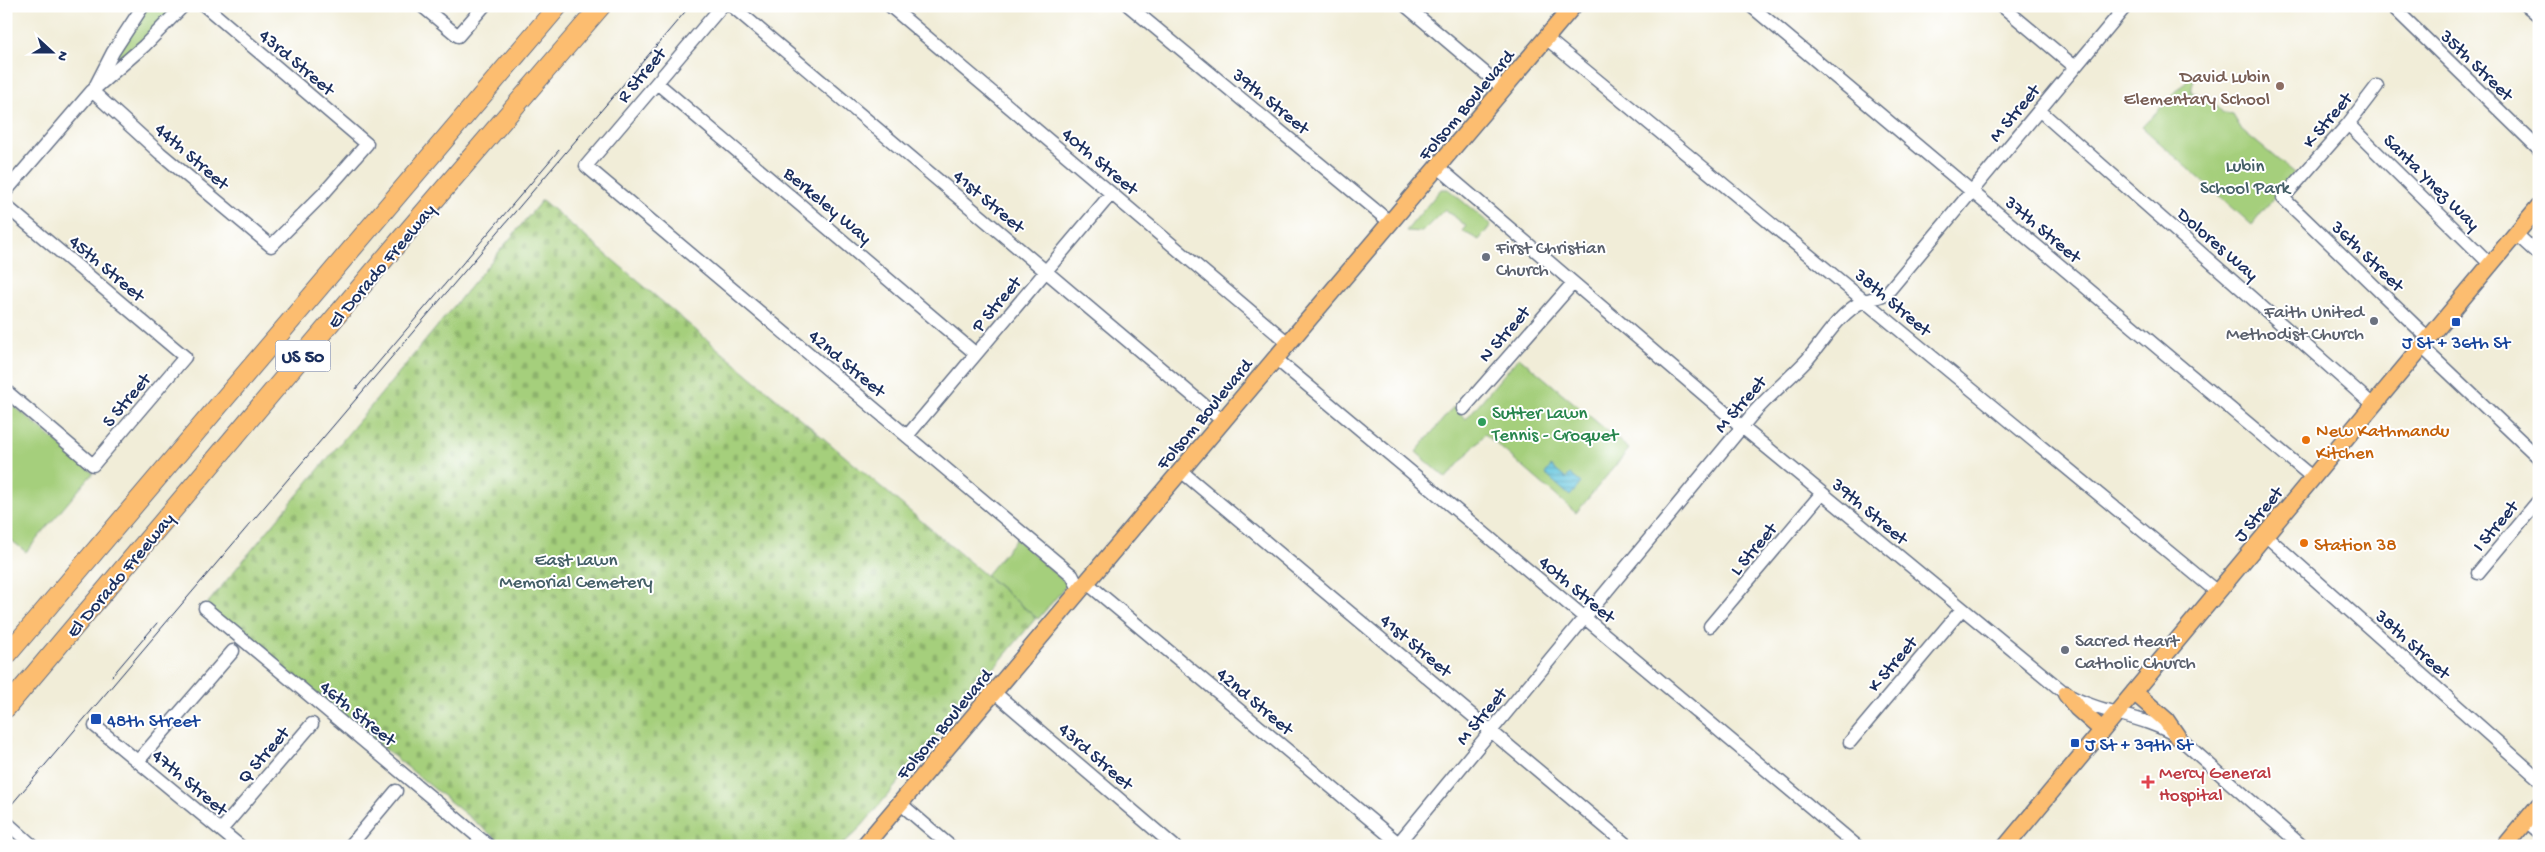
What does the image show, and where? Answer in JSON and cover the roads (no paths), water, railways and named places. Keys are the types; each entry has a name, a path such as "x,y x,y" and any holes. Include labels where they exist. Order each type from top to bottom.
{"highway":[{"name":"El Dorado Freeway","path":"6,656 558,6"},
{"name":"El Dorado Freeway","path":"6,708 402,238 602,6"}],"main road":[{"name":"Folsom Boulevard","path":"864,846 1224,422 1288,343 1573,6"},
{"name":"J Street","path":"2006,846 2539,206"},
{"path":"2134,692 2166,720 2178,736"},
{"path":"2066,694 2077,708 2102,730"},
{"path":"2504,846 2539,805"}],"street":[{"path":"92,91 113,52 143,6"},
{"path":"6,191 92,91 144,46 183,6"},
{"name":"43rd Street","path":"205,6 367,144 323,194 271,246"},
{"path":"422,6 458,36 484,6"},
{"name":"R Street","path":"586,166 722,6"},
{"name":"41st Street","path":"732,6 1224,422"},
{"name":"40th Street","path":"890,6 1288,343"},
{"path":"1406,6 1504,88"},
{"name":"37th Street","path":"1750,6 2313,478"},
{"path":"2002,6 2075,67"},
{"name":"M Street","path":"1399,845 1491,731 1774,390 1805,361 1845,313 1865,301 1887,293 2126,6"},
{"name":"35th Street","path":"2392,6 2539,150"},
{"path":"2527,6 2539,16"},
{"name":"39th Street","path":"1131,7 1391,223"},
{"name":"38th Street","path":"1546,38 2218,592"},
{"name":"Berkeley Way","path":"657,83 976,354"},
{"name":"K Street","path":"2284,198 2348,124 2377,86"},
{"name":"44th Street","path":"92,91 160,153 271,246"},
{"name":"Dolores Way","path":"2039,110 2373,405"},
{"name":"Santa Ynez Way","path":"2348,124 2490,264"},
{"name":"42nd Street","path":"586,166 1084,587 1399,845"},
{"name":"39th Street","path":"1438,167 1742,427 2066,694 2082,702 2160,726 2178,736 2293,843"},
{"name":"P Street","path":"907,436 1111,194"},
{"name":"36th Street","path":"2284,198 2539,458"},
{"name":"45th Street","path":"6,206 185,357"},
{"path":"2516,234 2539,255"},
{"name":"N Street","path":"1463,409 1573,283"},
{"name":"S Street","path":"6,391 93,465 185,357"},
{"name":"40th Street","path":"1276,358 1857,846"},
{"name":"41st Street","path":"1181,471 1628,846"},
{"name":"L Street","path":"1710,626 1822,493"},
{"name":"I Street","path":"2478,573 2539,500"},
{"name":"38th Street","path":"2265,535 2539,779"},
{"name":"46th Street","path":"205,608 489,846"},
{"name":"K Street","path":"1850,742 1962,609"},
{"path":"138,761 232,651"},
{"name":"43rd Street","path":"995,693 1174,846"},
{"name":"Q Street","path":"221,830 312,724"},
{"name":"47th Street","path":"95,726 240,846"},
{"path":"350,846 396,792"},
{"path":"901,804 950,846"},
{"path":"2526,821 2539,832"},
{"path":"6,822 33,846"}],"water":[{"path":"1551,466 1566,479 1570,474 1581,483 1570,496 1545,474"}],"tram line":[{"path":"6,811 690,6"},
{"path":"355,390 559,150"},
{"path":"112,676 157,623"}],"place":[{"name":"David Lubin Elementary School","path":"2280,86"},
{"name":"First Christian Church","path":"1486,257"},
{"name":"Faith United Methodist Church","path":"2374,321"},
{"name":"J St + 36th St","path":"2456,322"},
{"name":"Sutter Lawn Tennis - Croquet","path":"1482,422"},
{"name":"New Kathmandu Kitchen","path":"2306,440"},
{"name":"Station 38","path":"2304,543"},
{"name":"Sacred Heart Catholic Church","path":"2065,650"},
{"name":"48th Street","path":"96,719"},
{"name":"J St + 39th St","path":"2075,743"},
{"name":"Mercy General Hospital","path":"2148,782"}],"park label":[{"name":"Lubin School Park","path":"2245,175"},
{"name":"East Lawn Memorial Cemetery","path":"576,569"}]}
